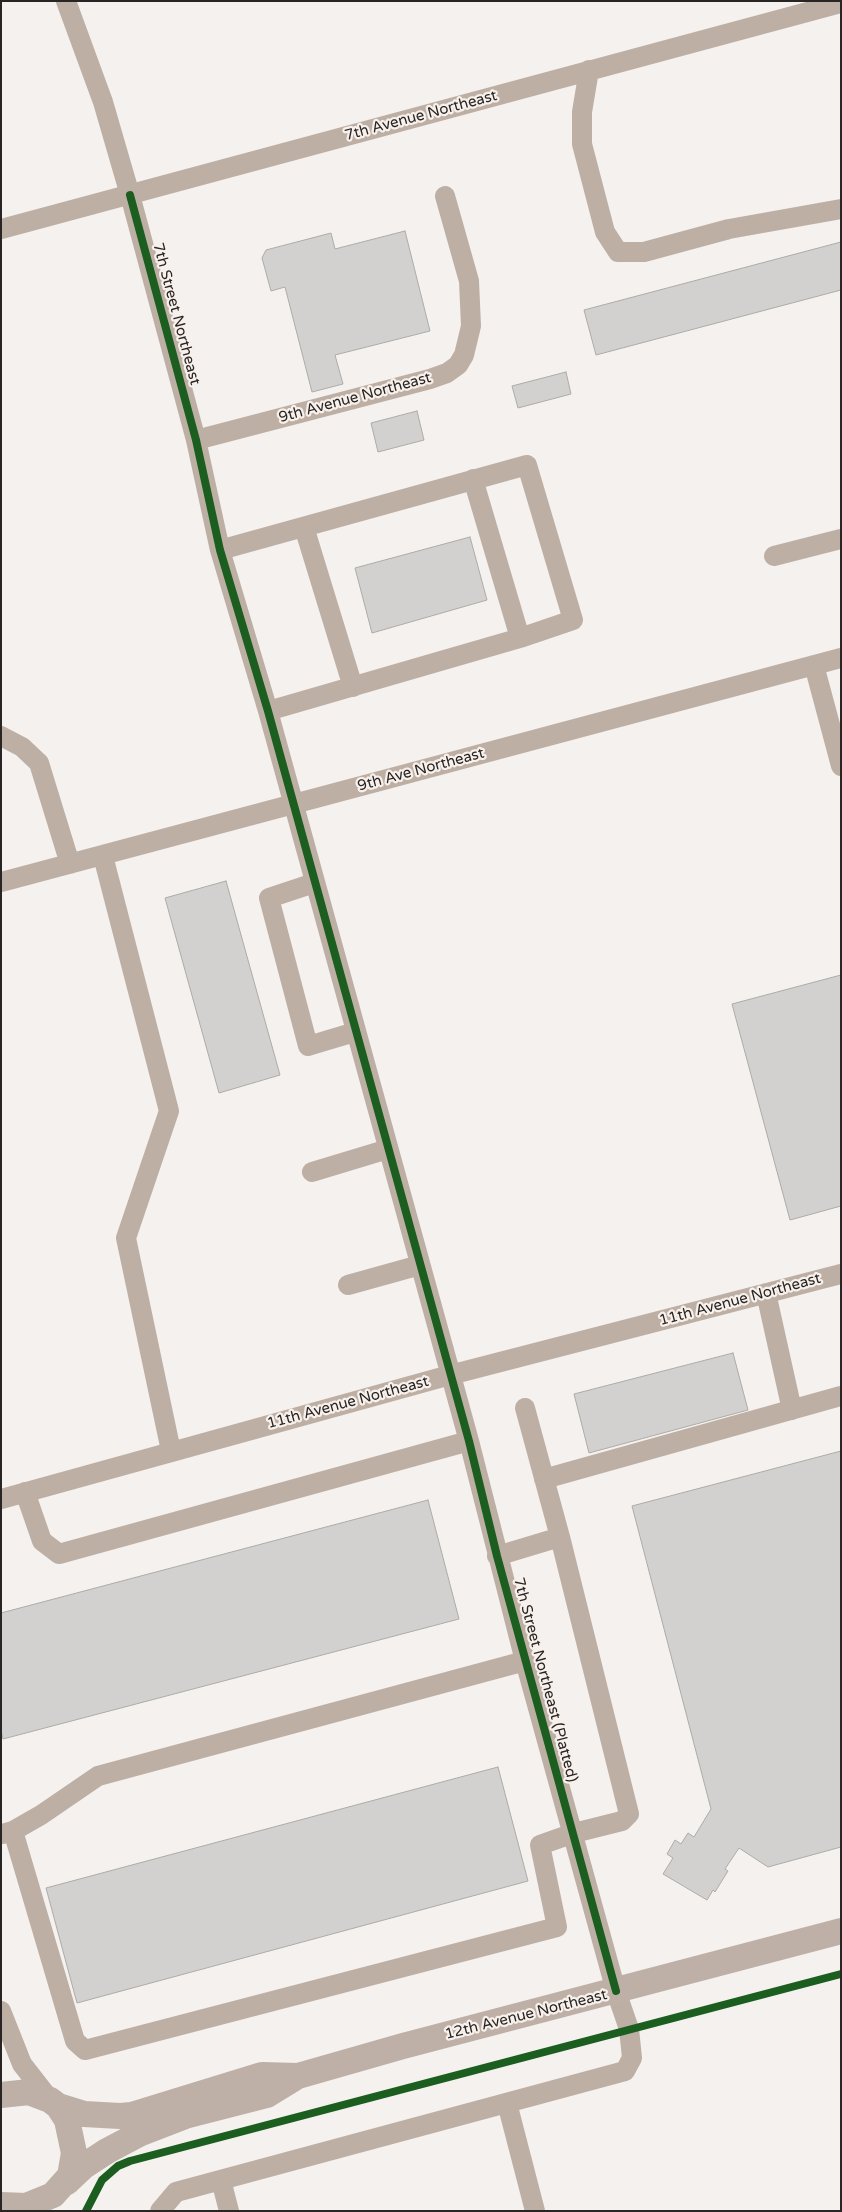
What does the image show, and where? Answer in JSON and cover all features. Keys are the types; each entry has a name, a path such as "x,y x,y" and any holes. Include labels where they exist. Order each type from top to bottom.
{"main road":[{"name":"12th Avenue Northeast","path":"1,2205 16,2206 36,2203 53,2195 61,2194 100,2156 141,2133 185,2116 267,2095 298,2076 404,2046 841,1931"},
{"name":"12th Avenue Northeast","path":"1,2095 28,2092 84,2114 120,2116 132,2115 262,2075 298,2076"},
{"path":"54,2103 67,2120 74,2144 72,2169 61,2194"}],"street":[{"name":"7th Street Northeast","path":"66,1 103,102 130,195 196,440 220,550 268,711 314,883"},
{"name":"7th Avenue Northeast","path":"1,229 841,3"},
{"path":"589,70 582,112 582,144 605,232 618,252 644,252 729,229 841,210"},
{"name":"9th Avenue Northeast","path":"196,440 430,379 447,373 458,365 469,341 471,326 470,290 445,196"},
{"path":"220,550 527,465 571,611 573,620 520,638 268,711"},
{"path":"474,479 520,638"},
{"path":"304,527 353,687"},
{"path":"774,556 841,539"},
{"name":"9th Ave Northeast","path":"1,882 841,658"},
{"path":"814,665 834,718 840,763"},
{"path":"1,736 22,747 38,763 70,864"},
{"path":"104,856 170,1111 126,1238 171,1451"},
{"path":"314,883 269,898 308,1046 355,1032"},
{"name":"7th Street Northeast (Platted)","path":"178,2202 221,2180 625,2071 632,2058 629,2029 616,1991 574,1833 525,1661 468,1441 314,883"},
{"path":"312,1172 388,1150"},
{"path":"348,1285 420,1265"},
{"name":"11th Avenue Northeast","path":"1,1499 450,1375 841,1274"},
{"path":"766,1293 792,1410"},
{"path":"544,1479 841,1396"},
{"path":"525,1408 560,1537 629,1814 622,1822 574,1833 540,1845 557,1927 85,2050 75,2040 7,1832 41,1815 98,1776 525,1661"},
{"path":"25,1492 42,1541 59,1554 468,1441"},
{"path":"497,1556 560,1537"},
{"path":"1,2011 22,2064 54,2103"},
{"path":"507,2103 535,2211"},
{"path":"221,2180 229,2211"},
{"path":"160,2211 178,2202"}],"building":[{"path":"405,231 430,331 335,355 343,384 312,392 285,287 271,291 262,258 266,250 331,233 335,249"},
{"path":"841,242 841,290 596,355 584,310"},
{"path":"566,372 571,394 518,408 512,386"},
{"path":"417,411 424,440 378,452 371,423"},
{"path":"470,537 487,600 372,633 355,568"},
{"path":"226,881 280,1075 219,1093 165,898"},
{"path":"841,975 841,1206 790,1220 732,1004"},
{"path":"733,1353 748,1410 589,1453 574,1394"},
{"path":"841,1451 841,1847 768,1867 739,1848 725,1869 728,1871 715,1892 713,1890 707,1900 663,1874 673,1858 667,1854 675,1840 681,1844 688,1833 694,1837 711,1809 632,1506"},
{"path":"428,1500 459,1619 3,1739 1,1731 1,1613"},
{"path":"498,1767 528,1881 77,2003 46,1888"}],"cycle path":[{"path":"130,195 196,440 220,550 268,711 469,1441 497,1556 616,1991"},
{"path":"86,2211 102,2180 118,2166 130,2161 841,1974"}]}
